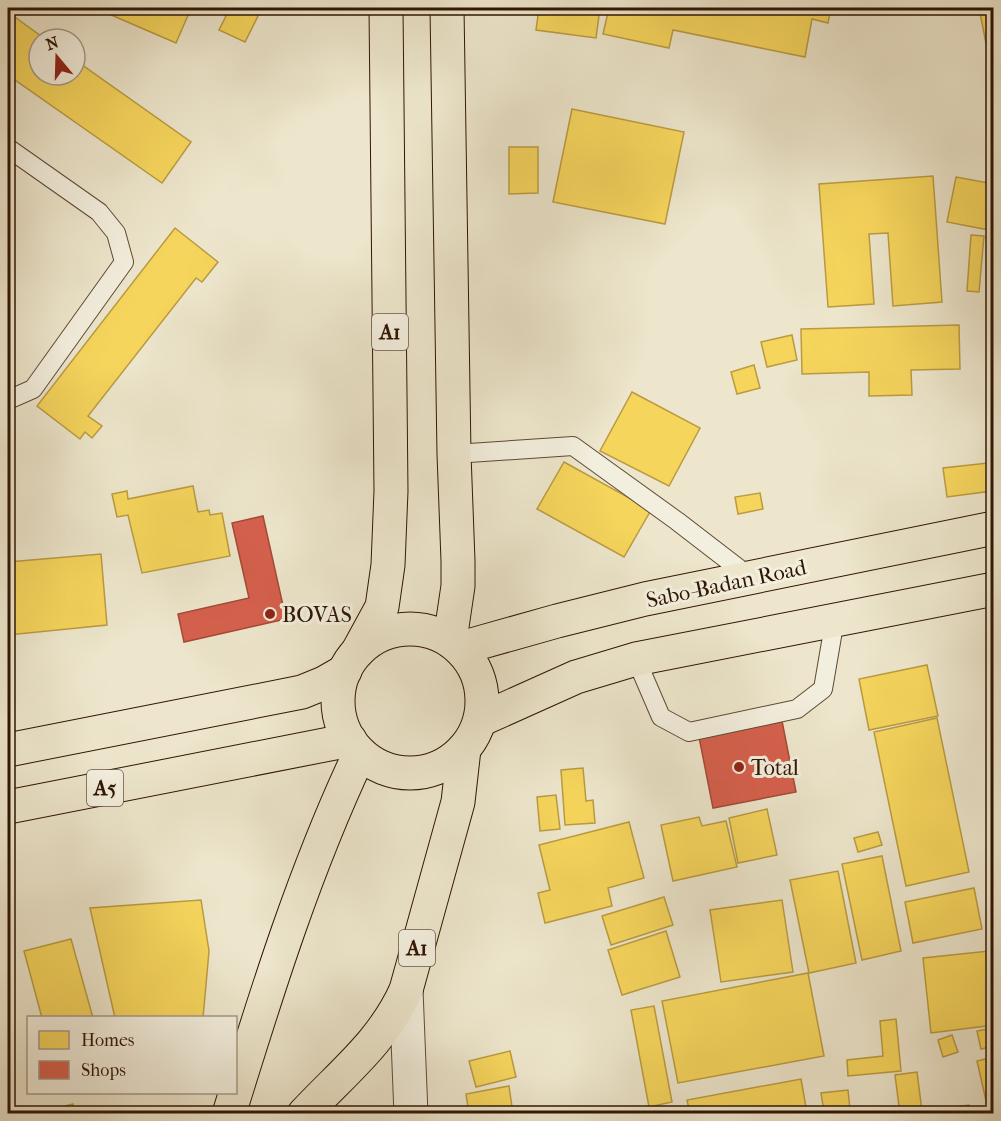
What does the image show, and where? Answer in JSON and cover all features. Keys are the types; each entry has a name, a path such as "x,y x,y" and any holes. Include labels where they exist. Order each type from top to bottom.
{"highway":[{"name":"A1","path":"351,661 382,607 388,565 391,502 386,8"},
{"path":"447,8 458,586 455,644"},
{"name":"Sabo-Badan Road","path":"455,644 645,599 993,528"},
{"path":"480,720 576,677 636,659 993,589"},
{"path":"8,750 302,692 324,683 379,636 402,629 427,630 455,644 473,664 480,681 483,701 480,720 474,735 464,749 451,760 436,768 421,772 404,772 373,763 355,747 342,724 338,706 339,688 351,661"},
{"path":"237,1087 277,959 332,816 355,747"},
{"name":"A5","path":"8,807 203,768 355,747"},
{"name":"A1","path":"304,1113 359,1060 380,1036 406,990 458,802 464,749"},
{"path":"229,1113 235,1094"}],"street":[{"path":"406,990 411,1113"}],"lane":[{"path":"8,148 99,212 116,233 124,262 33,389 8,400"},
{"path":"454,454 573,446 751,578"},
{"path":"636,659 661,717 689,732 797,709 823,688 835,619"}],"building: Homes":[{"path":"95,8 177,8 189,13 176,43"},
{"path":"230,8 262,8 245,42 219,30"},
{"path":"539,8 600,8 596,38 536,30"},
{"path":"609,8 831,8 828,23 812,19 805,57 673,30 669,48 603,34"},
{"path":"979,8 994,8 994,84"},
{"path":"8,12 29,27 27,87 87,87 87,68 191,142 162,183 8,75"},
{"path":"572,109 684,132 665,224 553,202"},
{"path":"509,147 538,147 538,193 509,194"},
{"path":"933,176 942,302 893,306 888,233 869,234 874,304 828,307 819,184"},
{"path":"956,177 994,184 994,231 947,222"},
{"path":"175,228 218,262 202,282 196,278 88,416 102,426 92,438 85,432 80,439 37,406"},
{"path":"971,235 984,236 979,292 967,291"},
{"path":"959,325 960,369 911,370 912,395 869,396 869,372 802,374 801,329"},
{"path":"792,335 797,360 767,367 761,342"},
{"path":"754,365 760,388 737,394 731,372"},
{"path":"632,392 700,428 669,486 600,451"},
{"path":"564,462 651,510 624,557 537,509"},
{"path":"988,463 992,491 947,497 943,468"},
{"path":"193,486 198,512 209,510 210,515 222,513 230,556 142,573 128,515 117,517 112,494 127,491 128,499"},
{"path":"760,493 763,509 738,514 735,497"},
{"path":"101,554 107,625 8,635 8,562"},
{"path":"927,665 938,716 869,730 859,679"},
{"path":"937,718 969,872 906,886 874,732"},
{"path":"583,768 586,801 593,800 595,823 565,825 561,770"},
{"path":"556,795 560,829 540,831 537,797"},
{"path":"767,809 777,855 738,863 729,818"},
{"path":"699,817 702,826 726,821 737,867 673,881 661,825"},
{"path":"629,822 644,878 608,888 612,906 545,923 538,893 550,890 539,845"},
{"path":"878,832 882,845 858,852 854,838"},
{"path":"882,856 901,951 862,960 842,864"},
{"path":"838,871 856,963 809,973 790,880"},
{"path":"974,888 982,929 913,943 905,902"},
{"path":"664,897 673,925 611,945 602,916"},
{"path":"201,900 209,951 203,1016 115,1016 90,908"},
{"path":"782,900 793,972 721,982 710,910"},
{"path":"666,931 680,977 622,995 608,950"},
{"path":"71,939 92,1016 41,1016 24,951"},
{"path":"989,951 994,990 994,1025 931,1033 923,958"},
{"path":"808,973 824,1056 678,1083 662,1001"},
{"path":"654,1006 672,1102 649,1107 631,1010"},
{"path":"896,1019 901,1071 848,1076 847,1060 883,1056 880,1021"},
{"path":"993,1028 994,1046 981,1049 977,1031"},
{"path":"952,1035 958,1052 943,1057 938,1040"},
{"path":"510,1051 516,1077 476,1087 469,1061"},
{"path":"994,1057 994,1114 989,1114 977,1061"},
{"path":"917,1072 922,1111 969,1105 970,1114 900,1114 895,1075"},
{"path":"801,1079 807,1113 690,1114 687,1100"},
{"path":"509,1086 513,1114 469,1114 466,1094"},
{"path":"848,1090 850,1109 824,1112 821,1093"},
{"path":"73,1104 75,1114 38,1114 38,1113"}],"building: Shops":[{"path":"263,516 286,619 184,642 178,614 249,598 232,523"},
{"path":"782,721 796,792 713,808 699,737"}],"place":[{"name":"BOVAS","path":"270,614"},
{"name":"Total","path":"739,767"}]}
